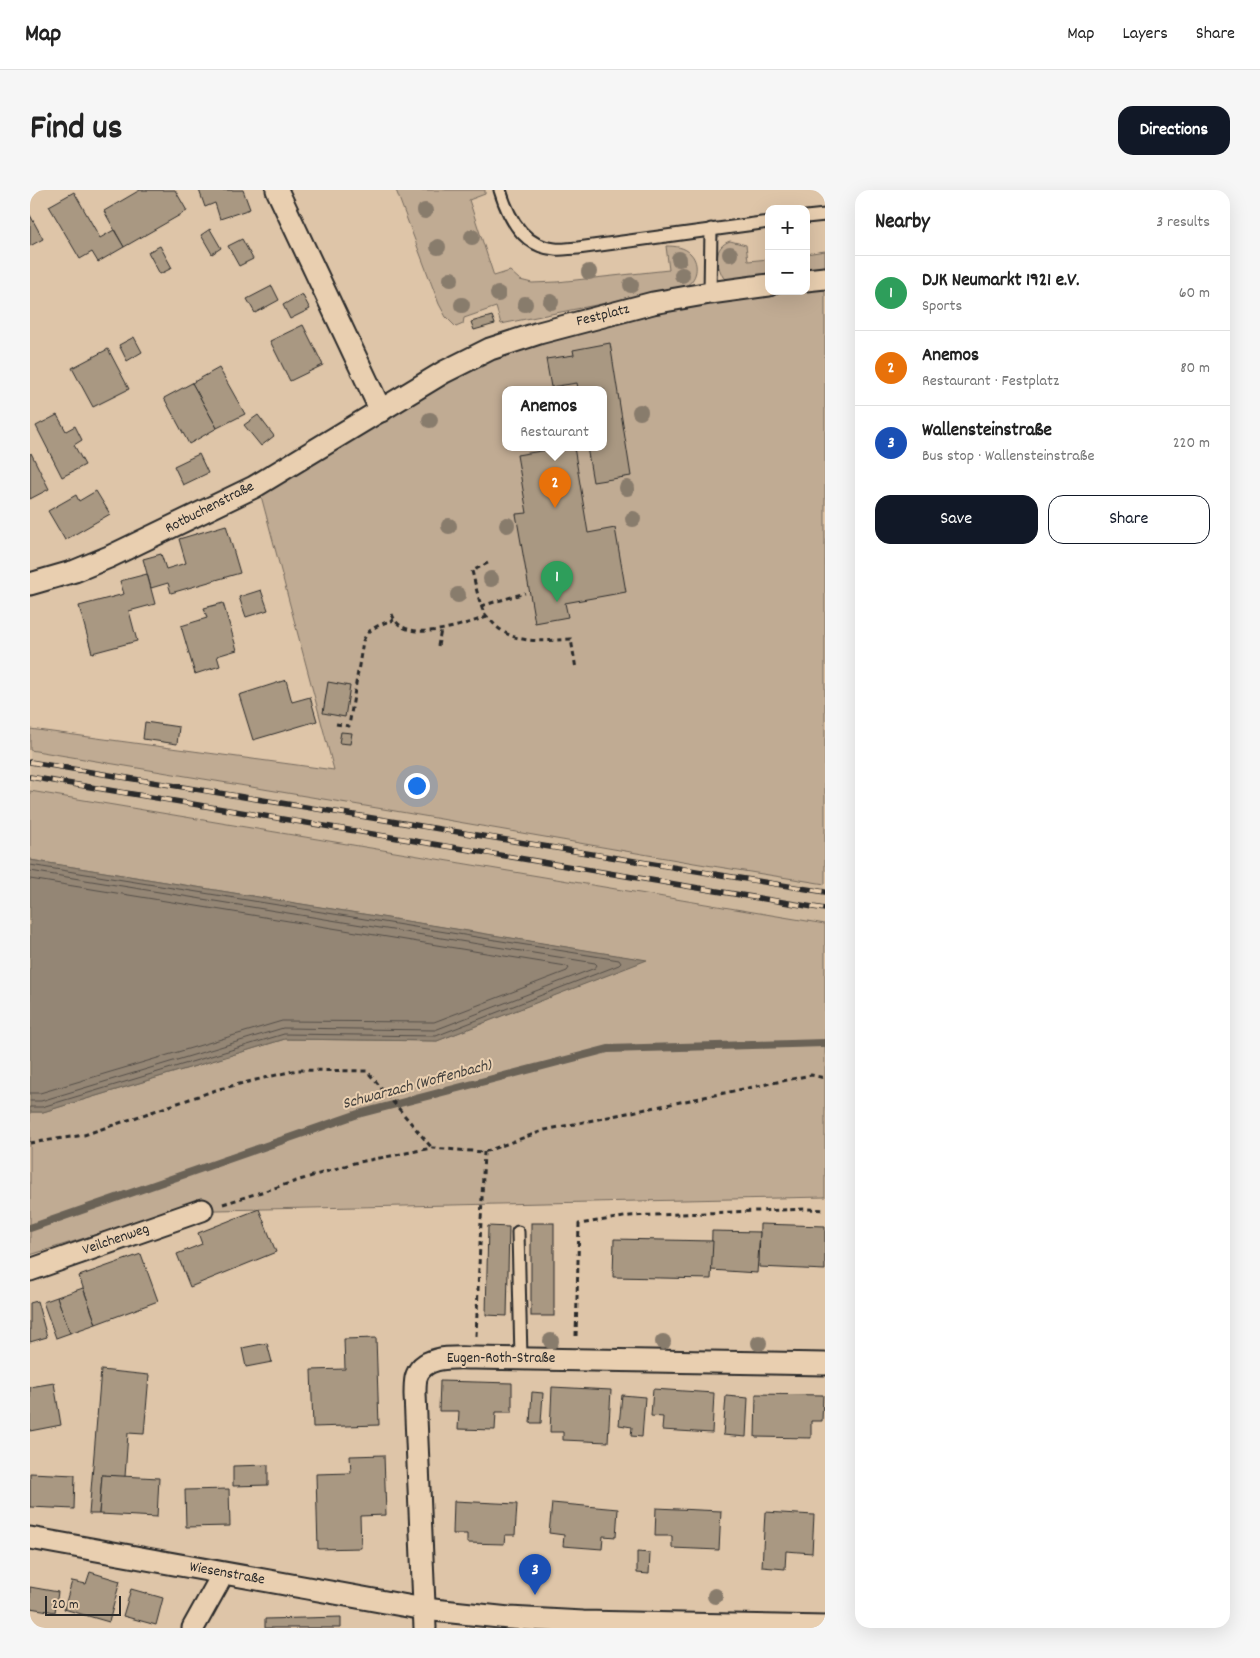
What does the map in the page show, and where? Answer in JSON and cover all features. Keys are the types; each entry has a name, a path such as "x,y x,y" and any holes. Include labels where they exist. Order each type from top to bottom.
{"street":[{"path":"277,190 380,411"},
{"path":"810,280 825,278"},
{"name":"Festplatz","path":"444,372 490,349 539,333 645,305 765,286"},
{"name":"Rotbuchenstraße","path":"30,584 75,571 154,536 254,487 444,372"},
{"name":"Veilchenweg","path":"30,1270 202,1210"},
{"name":"Eugen-Roth-Straße","path":"424,1618 416,1379 419,1371 434,1361 448,1358 521,1358 825,1364"},
{"name":"Wiesenstraße","path":"30,1538 223,1574 424,1618 509,1618 583,1622 825,1628"},
{"path":"193,1628 223,1574"}],"lane":[{"path":"500,190 505,209 513,223 523,234 536,245 554,249 578,248 765,222"},
{"path":"810,217 825,215"},
{"path":"710,293 711,229"},
{"path":"518,1232 521,1358"}],"path":[{"path":"488,563 472,571 481,606 487,617 502,632 514,637 531,640 570,639 576,669"},
{"path":"481,606 525,594"},
{"path":"392,614 399,626 406,629 431,631 487,617"},
{"path":"336,724 349,726 363,641 366,635 372,629 394,620"},
{"path":"438,646 441,630"},
{"path":"30,1143 84,1134 219,1089 296,1070 367,1071 432,1148"},
{"path":"202,1210 354,1163 432,1148 484,1152 545,1130 811,1075 825,1078"},
{"path":"475,1358 484,1152"},
{"path":"576,1359 578,1224 630,1216 807,1209 825,1210"}],"shaded area":[{"path":"396,190 485,190 485,194 469,200 494,276 510,271 520,280 532,283 669,270 666,246 673,246 686,250 694,258 696,263 695,276 689,284 662,293 501,324 496,307 464,318 463,324 456,327 446,317 439,304"},
{"path":"730,241 746,245 748,261 765,259 765,277 730,281 723,277 719,267 718,252"},
{"path":"825,251 825,268 810,270 810,253"},
{"path":"825,287 825,884 30,750 30,729 334,770 260,492 418,395 513,350 626,318 765,295 810,295 810,289"},
{"path":"30,750 825,884 825,924 30,791"},
{"path":"30,791 825,924 825,1197 171,1211 30,1255 30,1112 43,1112 285,1039 437,1041 645,960 30,860"}],"water":[{"path":"30,860 647,960 437,1041 285,1039 43,1112 30,1112"}],"building":[{"path":"140,190 175,190 187,211 124,247 104,211"},
{"path":"199,190 243,190 250,209 220,219 215,203 205,207"},
{"path":"74,192 100,238 114,230 124,247 98,262 92,252 80,259 49,206"},
{"path":"30,215 43,239 30,246"},
{"path":"210,229 221,248 212,254 201,235"},
{"path":"242,239 253,259 239,266 228,246"},
{"path":"160,246 172,268 160,274 148,252"},
{"path":"272,286 279,300 255,313 247,299"},
{"path":"302,294 310,309 290,319 283,305"},
{"path":"492,316 495,324 474,330 471,322"},
{"path":"303,325 323,365 290,381 270,341"},
{"path":"134,337 142,352 127,361 119,345"},
{"path":"610,343 631,476 593,482 588,451 607,451 607,386 578,386 577,383 551,386 546,359 574,355 573,350"},
{"path":"108,349 129,389 93,407 72,368"},
{"path":"219,368 245,414 217,428 192,383"},
{"path":"192,383 217,428 189,444 164,398"},
{"path":"57,415 66,431 75,426 82,440 74,445 85,465 62,477 36,426"},
{"path":"258,415 274,436 261,446 244,425"},
{"path":"541,451 575,451 588,533 615,528 626,592 565,603 568,617 535,623 516,514 527,513 517,455"},
{"path":"30,454 49,489 30,499"},
{"path":"199,454 208,473 183,485 174,466"},
{"path":"96,491 110,514 65,540 48,511 76,495 79,501"},
{"path":"226,525 240,573 171,593 168,583 151,588 143,559 161,554 166,569 186,563 179,539"},
{"path":"147,574 155,604 129,611 137,641 92,653 79,606 124,594 120,581"},
{"path":"261,590 268,610 246,617 239,597"},
{"path":"223,603 237,650 217,656 220,666 195,674 181,626 207,618 204,608"},
{"path":"286,680 292,702 310,697 317,721 253,740 239,695"},
{"path":"328,682 350,686 345,717 323,713"},
{"path":"145,722 179,727 177,744 143,739"},
{"path":"341,732 352,733 350,744 339,743"},
{"path":"259,1209 276,1252 190,1287 177,1254 202,1244 198,1233"},
{"path":"531,1223 554,1223 554,1316 531,1316"},
{"path":"760,1224 825,1226 825,1270 759,1267"},
{"path":"488,1226 509,1227 507,1316 486,1315"},
{"path":"712,1231 760,1232 757,1273 711,1270"},
{"path":"614,1239 713,1241 711,1279 613,1277"},
{"path":"141,1254 158,1301 96,1324 79,1276"},
{"path":"83,1288 96,1324 70,1333 57,1297"},
{"path":"57,1297 70,1333 56,1338 43,1302"},
{"path":"37,1301 47,1337 30,1342 30,1303"},
{"path":"376,1338 379,1425 313,1427 311,1370 345,1369 344,1339"},
{"path":"267,1343 272,1362 246,1367 242,1348"},
{"path":"101,1370 149,1375 144,1434 128,1433 125,1477 102,1475 99,1514 89,1514"},
{"path":"440,1381 512,1383 512,1412 496,1412 495,1430 458,1429 459,1411 439,1411"},
{"path":"54,1383 61,1425 30,1431 30,1387"},
{"path":"552,1387 611,1390 608,1442 563,1440 563,1432 550,1432"},
{"path":"653,1389 714,1393 712,1433 662,1430 663,1417 651,1416"},
{"path":"532,1392 543,1393 541,1423 530,1423"},
{"path":"756,1394 823,1395 822,1421 811,1421 811,1438 755,1437"},
{"path":"622,1395 645,1397 642,1437 631,1436 632,1427 619,1425"},
{"path":"726,1396 748,1398 746,1437 723,1435"},
{"path":"384,1455 386,1515 360,1516 361,1548 318,1549 316,1474 351,1473 350,1456"},
{"path":"268,1465 268,1485 233,1486 233,1466"},
{"path":"30,1473 75,1475 74,1509 30,1507"},
{"path":"102,1475 159,1478 157,1517 99,1514"},
{"path":"229,1489 230,1526 186,1527 185,1490"},
{"path":"454,1501 517,1504 515,1535 505,1535 504,1544 467,1543 467,1534 453,1534"},
{"path":"552,1503 618,1509 616,1537 603,1536 602,1549 563,1546 564,1535 549,1533"},
{"path":"656,1508 721,1511 719,1550 672,1548 672,1536 655,1536"},
{"path":"765,1512 814,1515 812,1553 786,1551 785,1569 762,1567"},
{"path":"637,1552 650,1553 649,1574 637,1573"},
{"path":"90,1572 120,1581 109,1622 64,1609 72,1581 86,1584"},
{"path":"30,1587 58,1592 55,1612 30,1608"},
{"path":"131,1589 163,1598 156,1625 123,1616"},
{"path":"341,1617 341,1628 265,1628 265,1619"}],"waterway":[{"name":"Schwarzach (Woffenbach)","path":"30,1228 358,1114 608,1049 825,1043"}],"railway":[{"path":"30,762 825,892"},
{"path":"30,777 825,909"}],"place":[{"name":"Anemos","path":"555,508"},
{"name":"DJK Neumarkt 1921 e.V.","path":"557,602"},
{"name":"Wallensteinstraße","path":"535,1595"}]}
